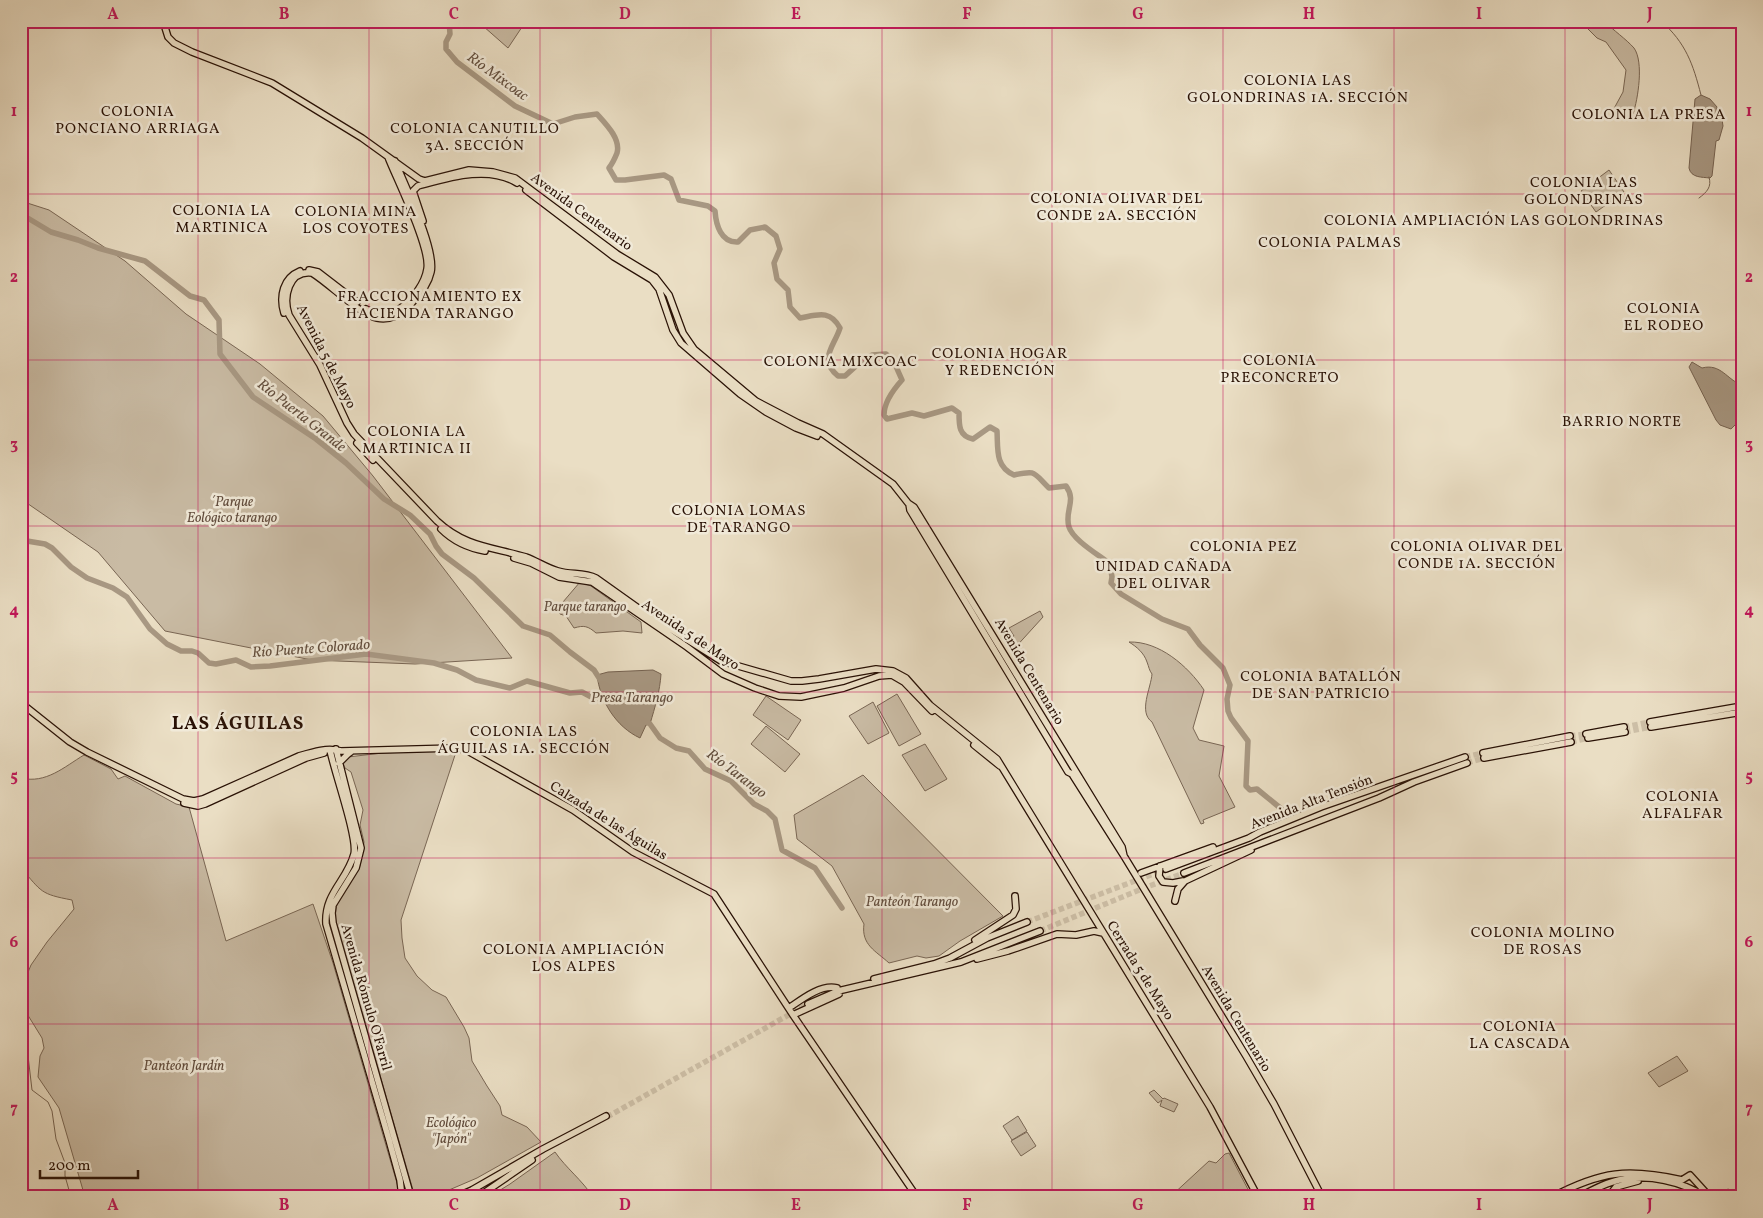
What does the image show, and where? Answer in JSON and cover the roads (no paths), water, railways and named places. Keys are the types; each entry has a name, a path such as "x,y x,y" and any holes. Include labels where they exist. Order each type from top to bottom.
{"main road":[{"path":"163,21 168,37 174,43 192,52 272,83 344,126 419,179 427,182"},
{"path":"388,157 426,250 430,266"},
{"path":"394,161 427,241"},
{"name":"Avenida Centenario","path":"427,182 469,170 493,172 515,178 617,254 651,273 675,308 682,333 694,349 756,400 798,424 823,434 830,441 893,484 914,508 1122,847 1124,856"},
{"path":"427,182 418,186 413,191 431,255 430,266"},
{"name":"Avenida 5 de Mayo","path":"430,266 416,293 405,305 392,313 380,314 371,312 343,294 318,272 310,270 301,270 293,274 285,284 282,294 283,309 287,319 316,366 348,430 364,450 389,473 446,534 459,543 474,549 498,552 532,561 560,572 589,574 648,615 726,663 790,681 810,680 876,669 885,669 901,674 913,684 930,705 946,720 1001,767"},
{"name":"Avenida Centenario","path":"908,503 910,510 1068,772 1072,774 1124,856 1255,1070 1322,1197"},
{"name":"Avenida 5 de Mayo","path":"532,561 559,576 592,582 723,674 778,696 812,696 879,676 892,675 904,682 927,707 997,759"},
{"path":"860,672 880,672 892,675"},
{"name":"Calzada de las Águilas","path":"21,702 76,746 183,799 199,801 309,752 459,748 466,750 573,810 633,852 709,891 716,897 793,1015 917,1197"},
{"path":"1742,706 1650,725 1742,712"},
{"path":"1587,736 1624,730"},
{"path":"1483,756 1571,739"},
{"path":"315,755 326,758 336,766 348,754 356,750"},
{"name":"Calzada de las Águilas","path":"141,779 176,800 198,806 315,755 335,751"},
{"name":"Avenida Rómulo O'Farril","path":"335,751 336,766 359,836 361,852 356,868 334,905 332,913 333,923 398,1160 410,1197"},
{"name":"Cerrada 5 de Mayo","path":"997,759 1210,1107 1258,1197"},
{"name":"Avenida Alta Tensión","path":"1141,873 1163,868 1249,838 1267,829 1350,798 1466,760 1379,798 1184,874"},
{"path":"1163,868 1159,876 1164,882 1185,881 1248,852 1263,843"},
{"path":"1176,901 1178,889 1185,881"},
{"path":"952,957 1013,915 1016,909 1015,896"},
{"path":"837,988 807,1003 848,988 934,964 952,957 987,938 1027,922"},
{"path":"960,962 1040,931"},
{"path":"789,1008 815,992 833,987 848,988 945,966 1008,951 1057,934 1076,935 1094,931 1104,933"},
{"path":"793,1015 822,1003 848,988"},
{"path":"456,1197 607,1116 532,1160 478,1197"},
{"name":"Avenida Rómulo O'Farril","path":"398,1160 404,1197"},
{"path":"1552,1197 1593,1178 1616,1173 1659,1174 1682,1180 1686,1179 1690,1174 1710,1197"},
{"path":"1579,1197 1613,1182 1636,1178 1677,1183 1706,1197"},
{"path":"1608,1197 1616,1187 1648,1179"}],"water":[{"path":"1701,95 1710,99 1717,107 1717,112 1721,113 1723,126 1719,140 1716,141 1712,176 1710,178 1694,175 1689,168 1695,99"},
{"path":"1692,362 1702,368 1709,367 1719,370 1742,385 1742,418 1731,429 1720,425 1716,420 1689,367"},
{"name":"Presa Tarango","path":"653,670 661,674 658,693 650,724 646,725 640,738 624,727 611,712 602,694 597,675 608,672"}],"waterway":[{"name":"Río Mixcoac","path":"449,21 450,34 446,42 446,49 457,62 515,106 553,124 575,117 597,114 612,132 617,142 617,153 609,168 616,180 664,175 671,179 679,200 708,206 715,211 720,232 727,240 738,242 750,230 765,227 776,236 780,249 774,263 777,279 788,290 790,307 800,318 823,315 832,318 840,328 828,358 832,370 838,376 845,376 872,355 886,354 894,362 902,380 887,401 884,415 887,419 912,413 924,416 952,408 959,413 962,433 968,438 973,439 990,427 997,431 999,457 1003,467 1008,472 1014,475 1034,474 1049,488 1066,486 1070,496 1068,521 1071,532 1110,564 1111,583 1121,594 1162,619 1188,629 1200,645 1223,668 1230,685 1227,699 1228,711 1248,741 1246,786 1250,790 1257,789 1284,811"},
{"path":"1661,21 1683,46 1695,73 1701,95"},
{"path":"1699,198 1708,189 1710,184 1709,177"},
{"name":"Río Puerta Grande","path":"21,214 51,232 145,261 190,296 204,300 219,320 220,354 253,397 316,439 346,463 384,499 410,515 430,534 442,554 474,578 523,626 550,635 594,670 601,681"},
{"name":"Río Puente Colorado","path":"21,531 27,541 45,544 52,548 71,567 87,578 113,588 127,597 150,629 167,644 181,651 198,653 209,663 216,664 236,660 251,667 270,666 366,654 434,663 457,670 476,680 510,688 527,681 570,693 582,692 595,699 611,700"},
{"name":"Río Tarango","path":"644,720 650,724 660,738 676,748 689,751 705,769 731,781 754,804 767,811 775,819 782,850 815,868 842,908"},
{"path":"21,1036 27,1047 32,1090 48,1102 52,1111 56,1139 65,1163 65,1176 71,1197"}],"tunnel":[{"path":"1624,727 1650,722"},
{"path":"1625,732 1651,727"},
{"path":"1570,736 1586,734"},
{"path":"1571,742 1588,738"},
{"path":"1465,757 1483,753"},
{"path":"1467,763 1484,758"},
{"path":"1027,922 1166,869"},
{"path":"1040,931 1184,873"},
{"path":"607,1117 808,1004"}],"district":[{"name":"COLONIA LAS GOLONDRINAS 1A. SECCIÓN","path":"1298,88"},
{"name":"COLONIA LA PRESA","path":"1649,114"},
{"name":"COLONIA PONCIANO ARRIAGA","path":"138,120"},
{"name":"COLONIA CANUTILLO 3A. SECCIÓN","path":"475,136"},
{"name":"COLONIA LAS GOLONDRINAS","path":"1584,190"},
{"name":"COLONIA OLIVAR DEL CONDE 2A. SECCIÓN","path":"1117,206"},
{"name":"COLONIA LA MARTINICA","path":"222,218"},
{"name":"COLONIA MINA LOS COYOTES","path":"356,220"},
{"name":"COLONIA AMPLIACIÓN LAS GOLONDRINAS","path":"1494,220"},
{"name":"COLONIA PALMAS","path":"1330,242"},
{"name":"FRACCIONAMIENTO EX HACIENDA TARANGO","path":"430,304"},
{"name":"COLONIA EL RODEO","path":"1664,316"},
{"name":"COLONIA MIXCOAC","path":"841,361"},
{"name":"COLONIA HOGAR Y REDENCIÓN","path":"1000,362"},
{"name":"COLONIA PRECONCRETO","path":"1280,368"},
{"name":"BARRIO NORTE","path":"1622,421"},
{"name":"COLONIA LA MARTINICA II","path":"417,440"},
{"name":"COLONIA LOMAS DE TARANGO","path":"739,518"},
{"name":"COLONIA PEZ","path":"1244,546"},
{"name":"COLONIA OLIVAR DEL CONDE 1A. SECCIÓN","path":"1477,554"},
{"name":"UNIDAD CAÑADA DEL OLIVAR","path":"1164,574"},
{"name":"COLONIA BATALLÓN DE SAN PATRICIO","path":"1321,684"},
{"name":"LAS ÁGUILAS","path":"238,722"},
{"name":"COLONIA LAS ÁGUILAS 1A. SECCIÓN","path":"524,740"},
{"name":"COLONIA ALFALFAR","path":"1683,804"},
{"name":"COLONIA MOLINO DE ROSAS","path":"1543,940"},
{"name":"COLONIA AMPLIACIÓN LOS ALPES","path":"574,958"},
{"name":"COLONIA LA CASCADA","path":"1520,1034"}],"park label":[{"name":"´Parque Eológico tarango","path":"232,510"},
{"name":"Parque tarango","path":"585,606"},
{"name":"Panteón Tarango","path":"912,901"},
{"name":"Panteón Jardín","path":"184,1065"},
{"name":"Ecológico \"Japón\"","path":"451,1130"}]}
